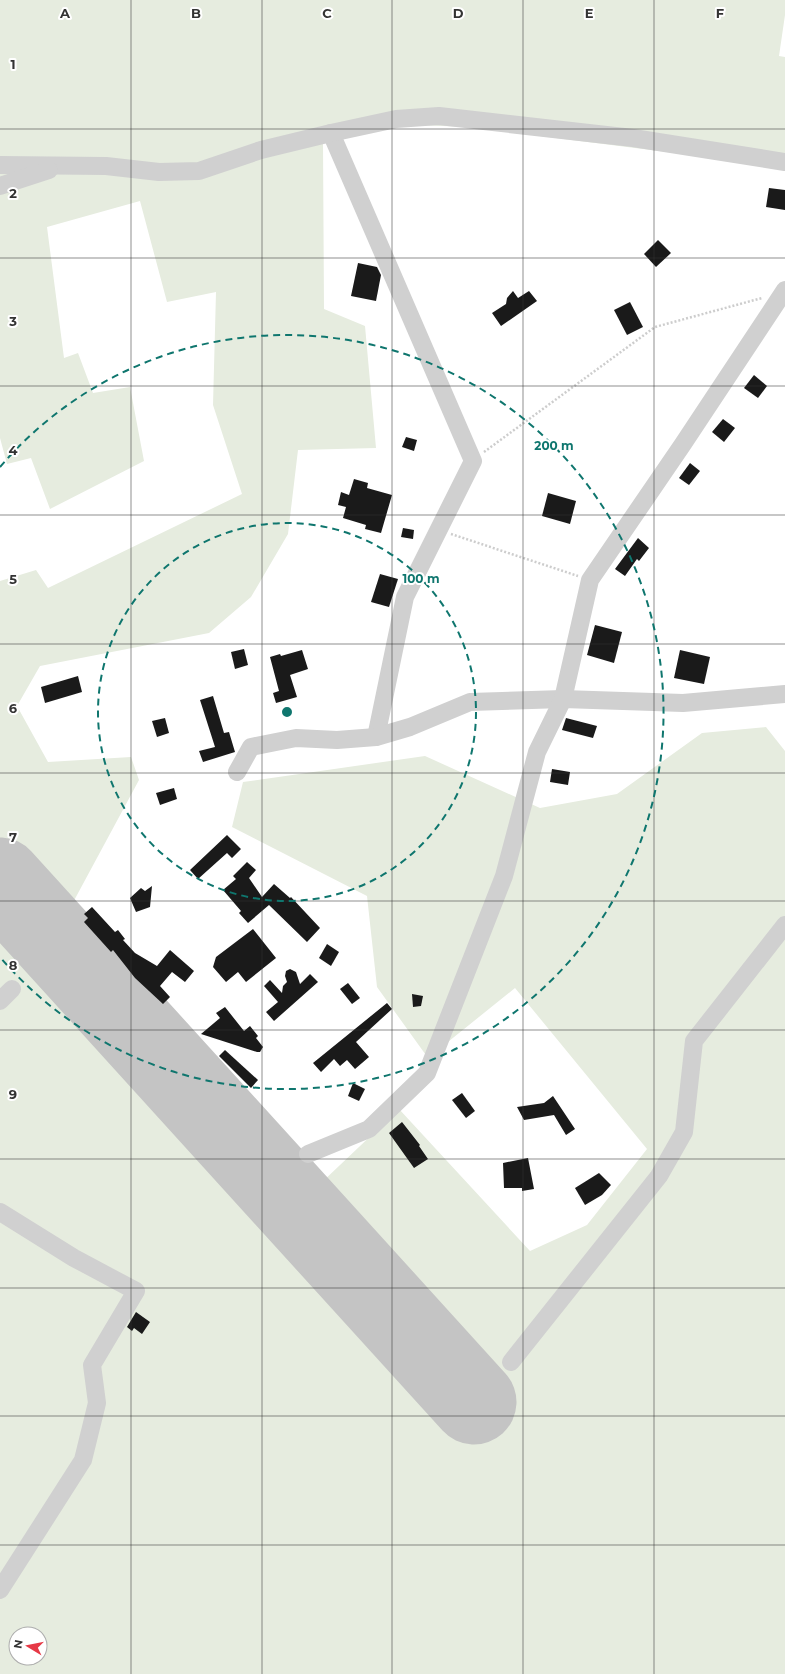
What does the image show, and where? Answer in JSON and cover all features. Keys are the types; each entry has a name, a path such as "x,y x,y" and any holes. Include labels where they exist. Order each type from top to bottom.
{"street":[{"path":"0,165 106,166 159,172 199,171 261,150 331,133 396,119 439,116 633,138 785,162"},
{"path":"331,133 473,461 440,530 405,597 376,737"},
{"path":"0,186 60,166"},
{"path":"308,1154 370,1129 427,1074 504,876 537,752 563,699 590,580 683,444 784,291"},
{"path":"237,772 251,746 296,738 337,740 376,737 410,727 470,702 563,699 683,703 785,694"},
{"path":"511,1362 659,1176 684,1132 694,1041 785,925"},
{"path":"0,1212 74,1258 136,1291 92,1364 97,1402 83,1460 0,1590"}],"path":[{"path":"473,461 655,326 784,291"},
{"path":"440,530 590,580"}],"shaded area":[{"path":"0,0 785,0 785,15 779,56 785,57 785,167 469,127 390,124 323,143 324,309 365,326 376,448 298,450 288,534 251,597 209,633 40,666 17,706 48,762 131,757 139,780 70,908 320,1184 399,1109 530,1251 587,1225 647,1149 515,988 428,1058 377,987 367,896 232,827 243,782 425,756 540,808 617,794 702,733 766,727 785,751 785,1674 0,1674 0,581 36,570 48,588 242,494 213,405 216,292 167,302 140,201 47,227 64,358 78,353 93,393 130,387 144,461 50,509 31,458 7,464 0,438"}],"building":[{"path":"769,188 785,190 785,210 766,207"},
{"path":"658,240 671,253 656,267 644,254"},
{"path":"358,263 377,267 381,275 376,301 351,296"},
{"path":"513,291 518,298 529,291 537,301 501,326 492,313 506,304 507,298"},
{"path":"630,302 643,327 627,335 614,310"},
{"path":"754,375 767,386 758,398 744,388"},
{"path":"723,419 735,428 724,442 712,432"},
{"path":"406,437 417,440 414,451 402,447"},
{"path":"690,463 700,471 689,485 679,478"},
{"path":"354,479 368,483 367,488 392,495 381,533 365,529 366,525 343,518 346,507 338,505 341,492 349,495"},
{"path":"548,493 576,501 570,524 542,516"},
{"path":"403,528 414,530 413,539 401,537"},
{"path":"638,538 649,548 639,561 637,559 625,576 615,569"},
{"path":"380,574 398,579 389,607 371,602"},
{"path":"595,625 622,632 614,663 587,655"},
{"path":"244,649 248,665 235,669 231,652"},
{"path":"302,650 308,669 290,675 297,697 276,703 273,693 279,691 270,657 280,654 281,656"},
{"path":"680,650 710,657 704,684 674,678"},
{"path":"78,676 82,692 45,703 41,687"},
{"path":"213,696 224,733 229,732 235,752 203,762 199,751 215,747 200,700"},
{"path":"165,718 169,733 157,737 152,721"},
{"path":"566,718 597,726 593,738 562,730"},
{"path":"552,769 570,772 568,785 550,782"},
{"path":"174,788 177,799 160,805 156,793"},
{"path":"227,835 241,849 232,858 227,853 198,879 190,870"},
{"path":"247,862 256,870 249,878 262,897 274,884 290,898 291,897 320,928 307,942 269,905 248,923 239,913 241,911 223,890 236,879 233,876"},
{"path":"152,886 150,907 136,912 130,898 141,888 145,891"},
{"path":"92,907 115,932 118,930 125,939 123,940 135,953 157,966 170,950 194,971 185,982 172,972 160,986 170,997 163,1004 135,978 113,950 111,952 84,922 88,918 84,914"},
{"path":"253,929 276,958 246,982 238,972 226,982 213,967 216,957"},
{"path":"327,944 339,952 331,966 319,958"},
{"path":"290,969 296,972 300,984 310,974 318,982 274,1021 266,1012 278,1002 264,986 270,980 282,993 283,986 287,982 285,976 286,971"},
{"path":"348,983 360,998 352,1004 340,989"},
{"path":"412,994 423,996 421,1006 413,1007"},
{"path":"387,1003 392,1009 356,1042 369,1057 355,1069 347,1060 340,1066 334,1059 321,1072 313,1063"},
{"path":"225,1007 244,1031 250,1026 258,1036 256,1038 263,1047 260,1052 201,1034 220,1018 216,1013"},
{"path":"225,1050 258,1080 251,1088 219,1056"},
{"path":"353,1083 365,1089 359,1101 348,1096"},
{"path":"462,1093 475,1111 466,1118 452,1100"},
{"path":"553,1096 575,1129 566,1135 554,1115 524,1120 517,1107 544,1103"},
{"path":"402,1122 420,1145 419,1146 428,1159 414,1168 389,1133"},
{"path":"528,1158 534,1189 522,1191 522,1188 504,1188 503,1163"},
{"path":"599,1173 611,1185 602,1195 585,1205 575,1188"},
{"path":"136,1312 150,1322 142,1334 134,1328 132,1331 127,1327"}],"runway":[{"path":"0,880 474,1402"}]}
